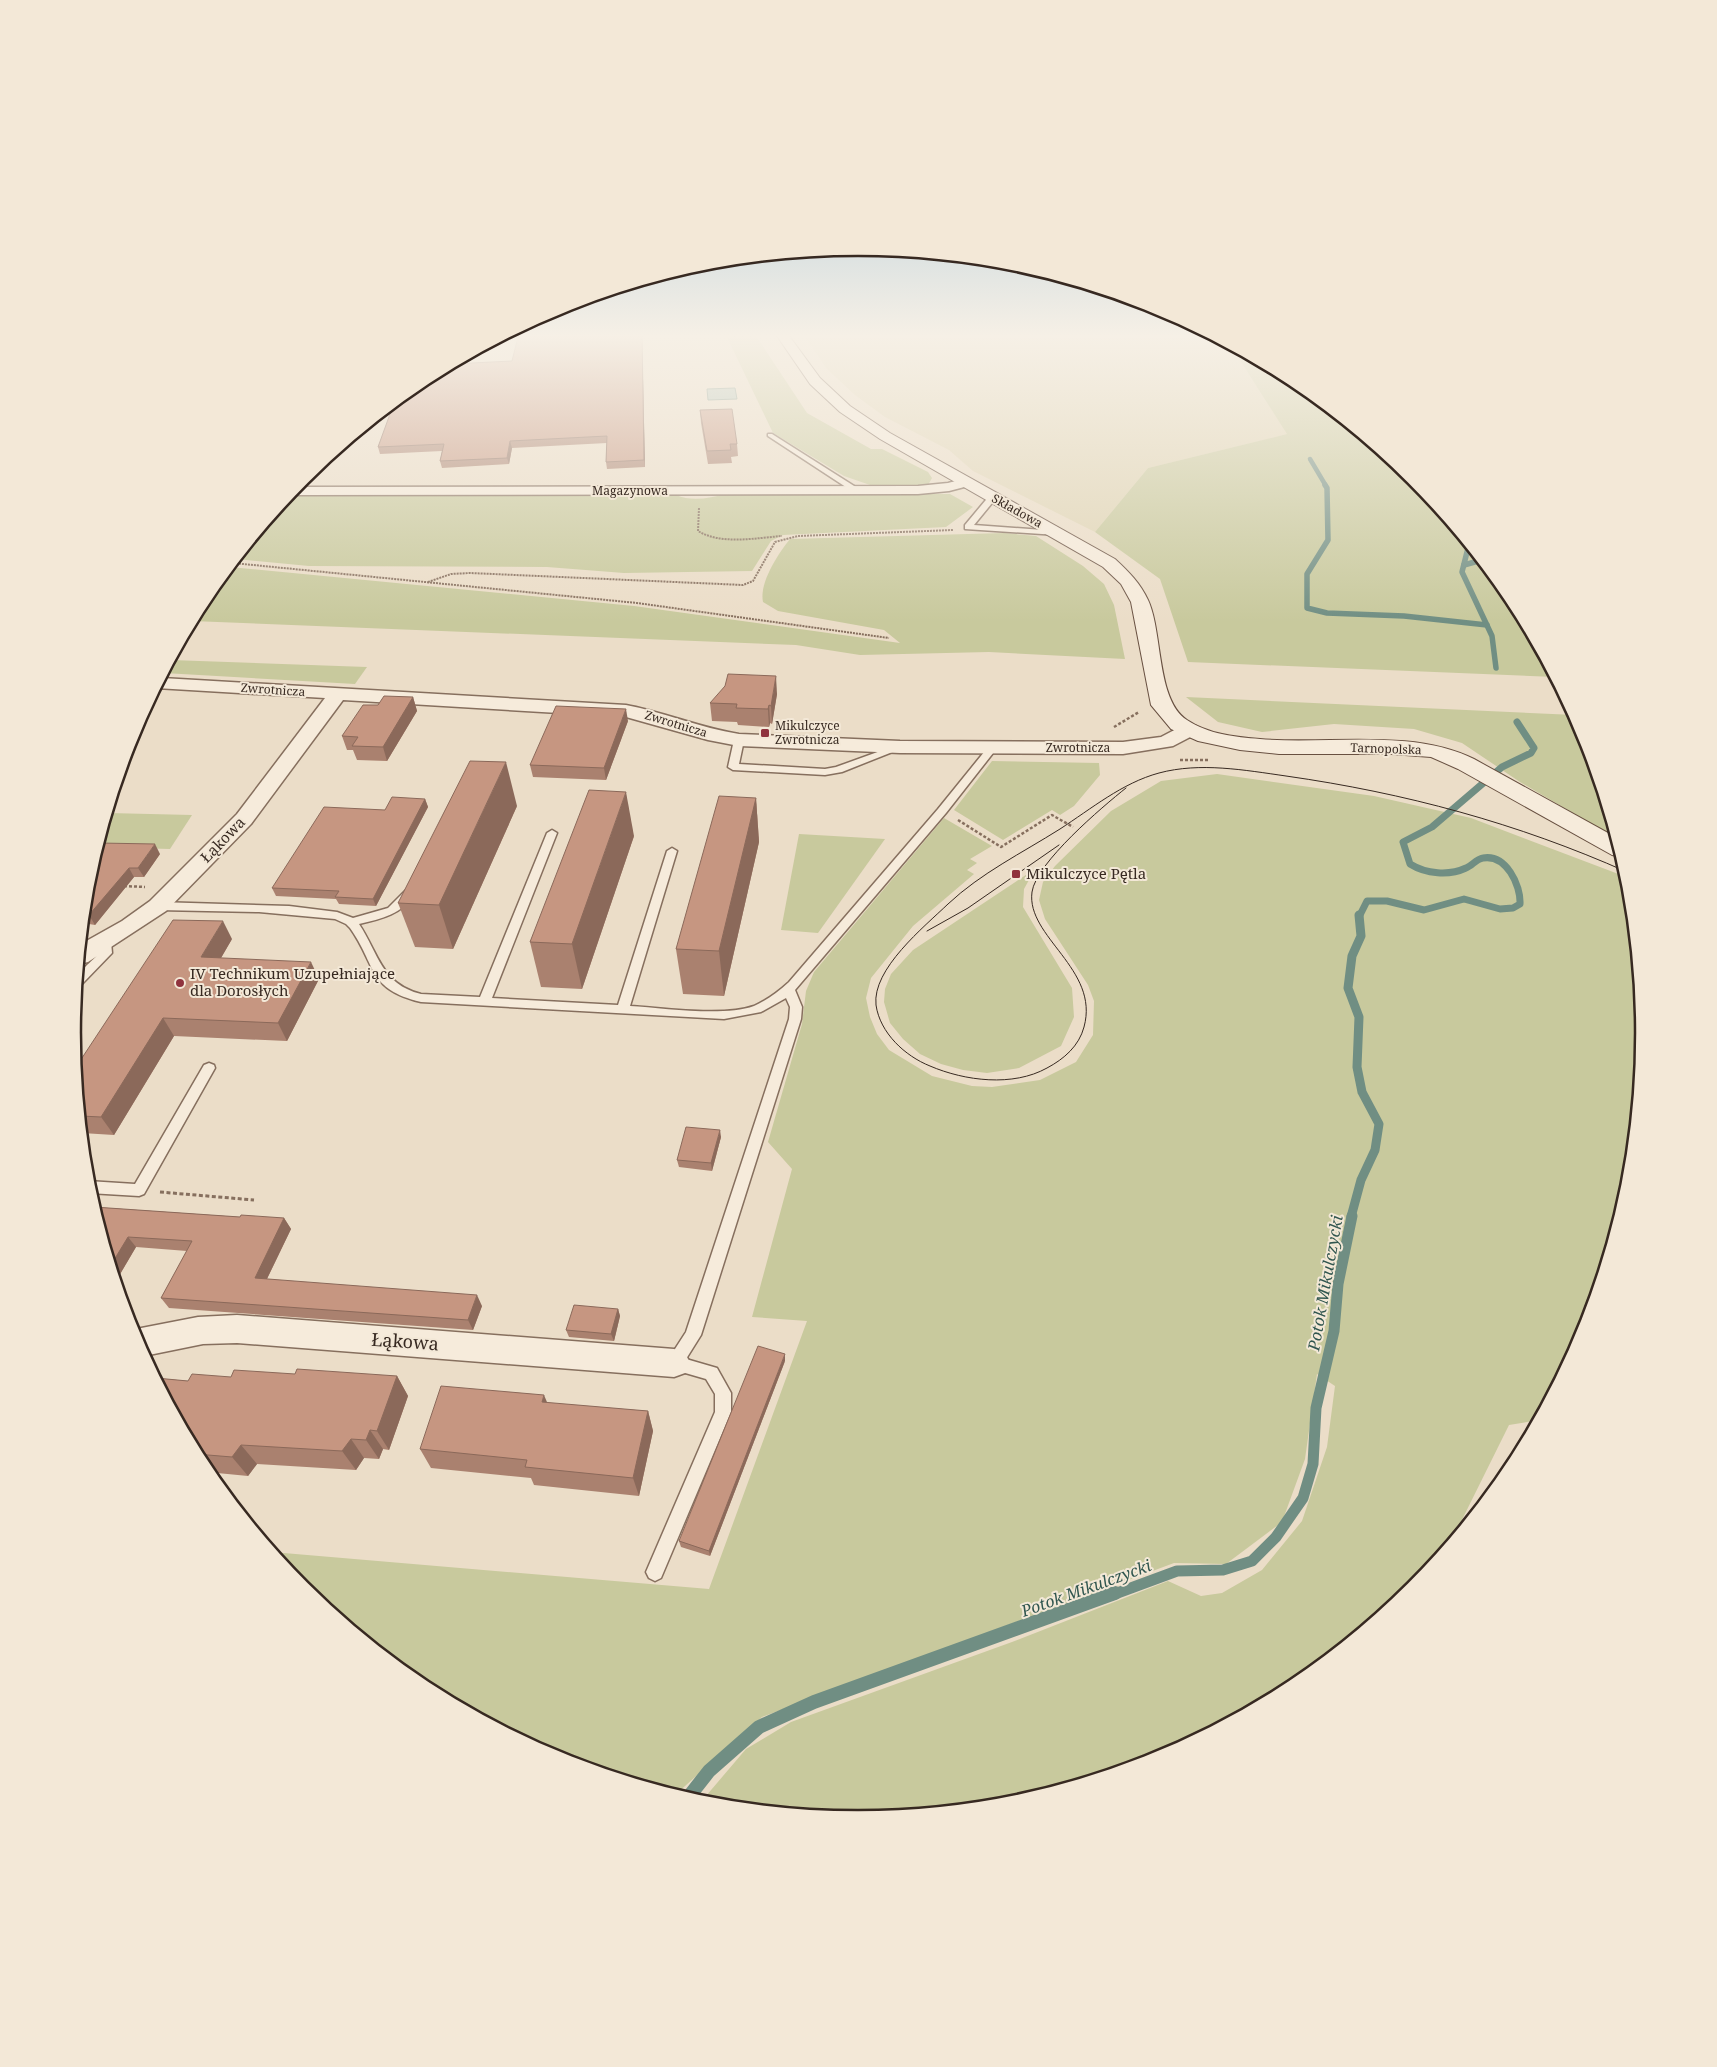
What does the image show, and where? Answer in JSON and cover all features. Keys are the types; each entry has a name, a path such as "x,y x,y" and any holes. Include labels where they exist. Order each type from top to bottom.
{"main road":[{"name":"Składowa","path":"875,429 1109,563 1123,574 1133,587 1142,610 1162,705 1167,715 1189,730"},
{"name":"Tarnopolska","path":"1189,730 1214,739 1258,746 1417,749 1444,754 1466,764 1612,846"}],"street":[{"name":"Magazynowa","path":"302,491 858,491 929,490 967,482"},
{"name":"Zwrotnicza","path":"165,683 626,711 643,714 715,736 739,740 900,747 1097,749 1145,746 1166,742 1189,730"},
{"name":"Łąkowa","path":"92,940 130,926 158,906 176,888 244,819 338,694"},
{"name":"Łąkowa","path":"145,1341 170,1339 217,1329 674,1363"}],"lane":[{"path":"770,435 858,491"},
{"path":"968,527 993,497"},
{"path":"968,527 1057,533"},
{"path":"739,740 733,767 825,772 838,770 900,747"},
{"path":"158,906 332,913 352,922 382,979 398,991 420,998 730,1016 759,1010 782,996 789,989 942,811 992,748"},
{"path":"484,1002 552,834"},
{"path":"623,1010 672,851"},
{"path":"352,922 384,914 402,905 414,884"},
{"path":"84,975 106,953 107,945 92,940"},
{"path":"656,1572 723,1412 723,1394 711,1373 674,1363 694,1335 795,1019 796,1008 789,989"},
{"path":"97,1187 140,1190 209,1068"}],"path":[{"path":"701,491 698,526 701,534 724,538 934,531 968,527"},
{"path":"427,582 436,577 470,573 743,584 753,581 775,542 780,539 798,536"},
{"path":"239,564 691,609 889,638"},
{"path":"1097,749 1093,735 1126,722 1142,709"},
{"path":"942,811 1001,846 1052,815 1073,827"},
{"path":"117,885 176,888"},
{"path":"140,1190 254,1200"}],"shaded area":[{"path":"909,429 1285,429 1288,434 1148,468 1095,532 973,471 949,450"}],"green space":[{"path":"771,429 836,429 871,449 882,449 928,472 932,478 928,485 870,485 844,476 773,433"},
{"path":"1284,429 1347,429 1371,449 1443,521 1475,560 1505,602 1549,677 1188,662 1160,579 1095,532 1148,468 1287,434"},
{"path":"726,494 950,494 973,507 946,527 783,535 771,541 752,571 624,573 547,567 309,566 242,560 299,495 676,495 695,499"},
{"path":"1004,533 1036,536 1083,566 1104,584 1114,605 1125,659 989,652 860,655 796,645 200,621 237,568 634,606 900,643 884,630 778,611 763,602 764,586 770,569 790,539"},
{"path":"177,660 367,667 355,684 170,673"},
{"path":"1186,697 1567,715 1595,784 1610,835 1520,782 1462,743 1414,729 1334,724 1262,732 1218,722"},
{"path":"992,761 1099,763 1100,775 1074,806 1060,815 1052,810 1003,840 954,810"},
{"path":"1217,774 1374,796 1471,818 1619,874 1629,932 1634,983 1636,1034 1634,1084 1629,1135 1621,1185 1595,1283 1577,1331 1556,1377 1532,1421 1509,1425 1458,1528 1408,1583 1371,1618 1332,1650 1290,1680 1247,1707 1202,1731 1156,1752 1108,1770 1060,1784 1010,1796 960,1804 858,1811 757,1804 706,1796 746,1749 791,1722 1012,1642 1168,1581 1201,1596 1222,1593 1262,1570 1302,1521 1327,1447 1335,1386 1317,1374 1305,1459 1282,1522 1226,1564 1174,1563 762,1717 681,1790 609,1770 561,1752 515,1731 470,1707 427,1680 385,1650 346,1618 280,1553 709,1589 807,1321 752,1317 792,1169 768,1142 802,1024 806,991 814,972 944,818 992,846 970,859 977,863 967,870 974,874 913,926 871,978 866,998 870,1017 877,1034 889,1050 932,1076 972,1086 992,1087 1040,1080 1076,1062 1093,1035 1094,1001 1088,985 1045,919 1039,900 1043,882 1055,866 1111,811 1161,781"},
{"path":"114,813 192,815 170,849 104,847"},
{"path":"799,834 885,839 818,933 781,930"},
{"path":"1035,869 1024,889 1023,907 1072,988 1074,1017 1061,1046 1019,1068 987,1073 963,1070 941,1064 920,1054 903,1039 890,1023 884,1002 885,989 891,974 913,950"}],"building":[{"path":"384,429 644,429 644,460 606,462 607,436 510,441 507,458 440,461 444,444 378,447"},
{"path":"703,429 735,429 737,444 730,444 731,450 707,451"},
{"path":"728,674 776,676 771,706 769,705 768,709 736,708 737,704 710,703 725,686"},
{"path":"384,696 413,697 383,747 352,746 358,737 342,736 363,705 378,705"},
{"path":"556,706 626,709 604,768 530,765"},
{"path":"470,761 506,762 439,905 398,903"},
{"path":"589,790 626,792 572,944 530,942"},
{"path":"719,796 756,798 719,951 676,949"},
{"path":"392,797 425,799 373,899 335,897 339,891 272,888 324,807 385,810"},
{"path":"105,843 155,844 138,868 129,868 91,913"},
{"path":"173,920 223,921 201,957 311,962 278,1023 163,1018 101,1117 86,1116 82,1058"},
{"path":"686,1127 720,1130 711,1163 677,1160"},
{"path":"101,1208 240,1217 241,1215 284,1218 255,1278 477,1295 468,1320 161,1298 192,1241 128,1237 115,1259"},
{"path":"574,1305 618,1309 611,1334 566,1330"},
{"path":"758,1346 785,1354 709,1551 679,1541"},
{"path":"297,1369 397,1376 377,1431 370,1430 366,1440 351,1439 342,1451 241,1445 232,1457 206,1455 185,1422 162,1379 188,1381 192,1374 231,1377 234,1370 295,1374"},
{"path":"441,1386 544,1395 542,1402 648,1411 633,1478 525,1467 527,1460 420,1449"}],"waterway":[{"path":"1310,459 1326,486"},
{"path":"1325,485 1327,488 1328,540 1307,574 1307,608 1327,613 1404,616 1487,625"},
{"name":"Potok Mikulczycki","path":"1467,551 1462,572 1487,625"},
{"path":"1464,565 1476,562"},
{"name":"Potok Mikulczycki","path":"1487,625 1492,636 1496,668"},
{"name":"Potok Mikulczycki","path":"1359,917 1367,901 1387,901 1424,910 1464,899 1500,909 1513,908 1520,904 1520,896 1515,880 1499,861 1483,858 1459,871 1445,873 1430,872 1410,864 1403,842 1432,827 1502,767 1531,753 1534,748 1517,722"},
{"name":"Potok Mikulczycki","path":"1351,1217 1361,1180 1375,1150 1379,1124 1362,1092 1357,1067 1359,1017 1348,988 1352,956 1361,936 1359,917"},
{"name":"Potok Mikulczycki","path":"1112,1595 1177,1571 1223,1570 1252,1561 1276,1537 1303,1498 1313,1464 1316,1408 1334,1331 1338,1284 1352,1216"},
{"name":"Potok Mikulczycki","path":"692,1792 709,1771 759,1727 814,1702 1115,1593"}],"tram line":[{"path":"1126,788 1057,851 1036,880 1032,892 1033,908 1040,924 1073,971 1082,988 1086,1006 1084,1027 1075,1046 1065,1056 1047,1068 1034,1074 1004,1080 973,1078 944,1071 921,1062 903,1050 888,1034 878,1015 876,1005 877,991 882,977 891,963 914,937 948,904 988,873 1120,790 1145,777 1159,773 1190,768 1222,768 1254,771 1374,791 1460,812 1502,825 1544,839 1618,868"},
{"path":"927,931 968,908 1059,845"}],"place":[{"name":"Mikulczyce Zwrotnicza","path":"765,733"},
{"name":"Mikulczyce Pętla","path":"1016,874"},
{"name":"IV Technikum Uzupełniające dla Dorosłych","path":"180,983"}]}
